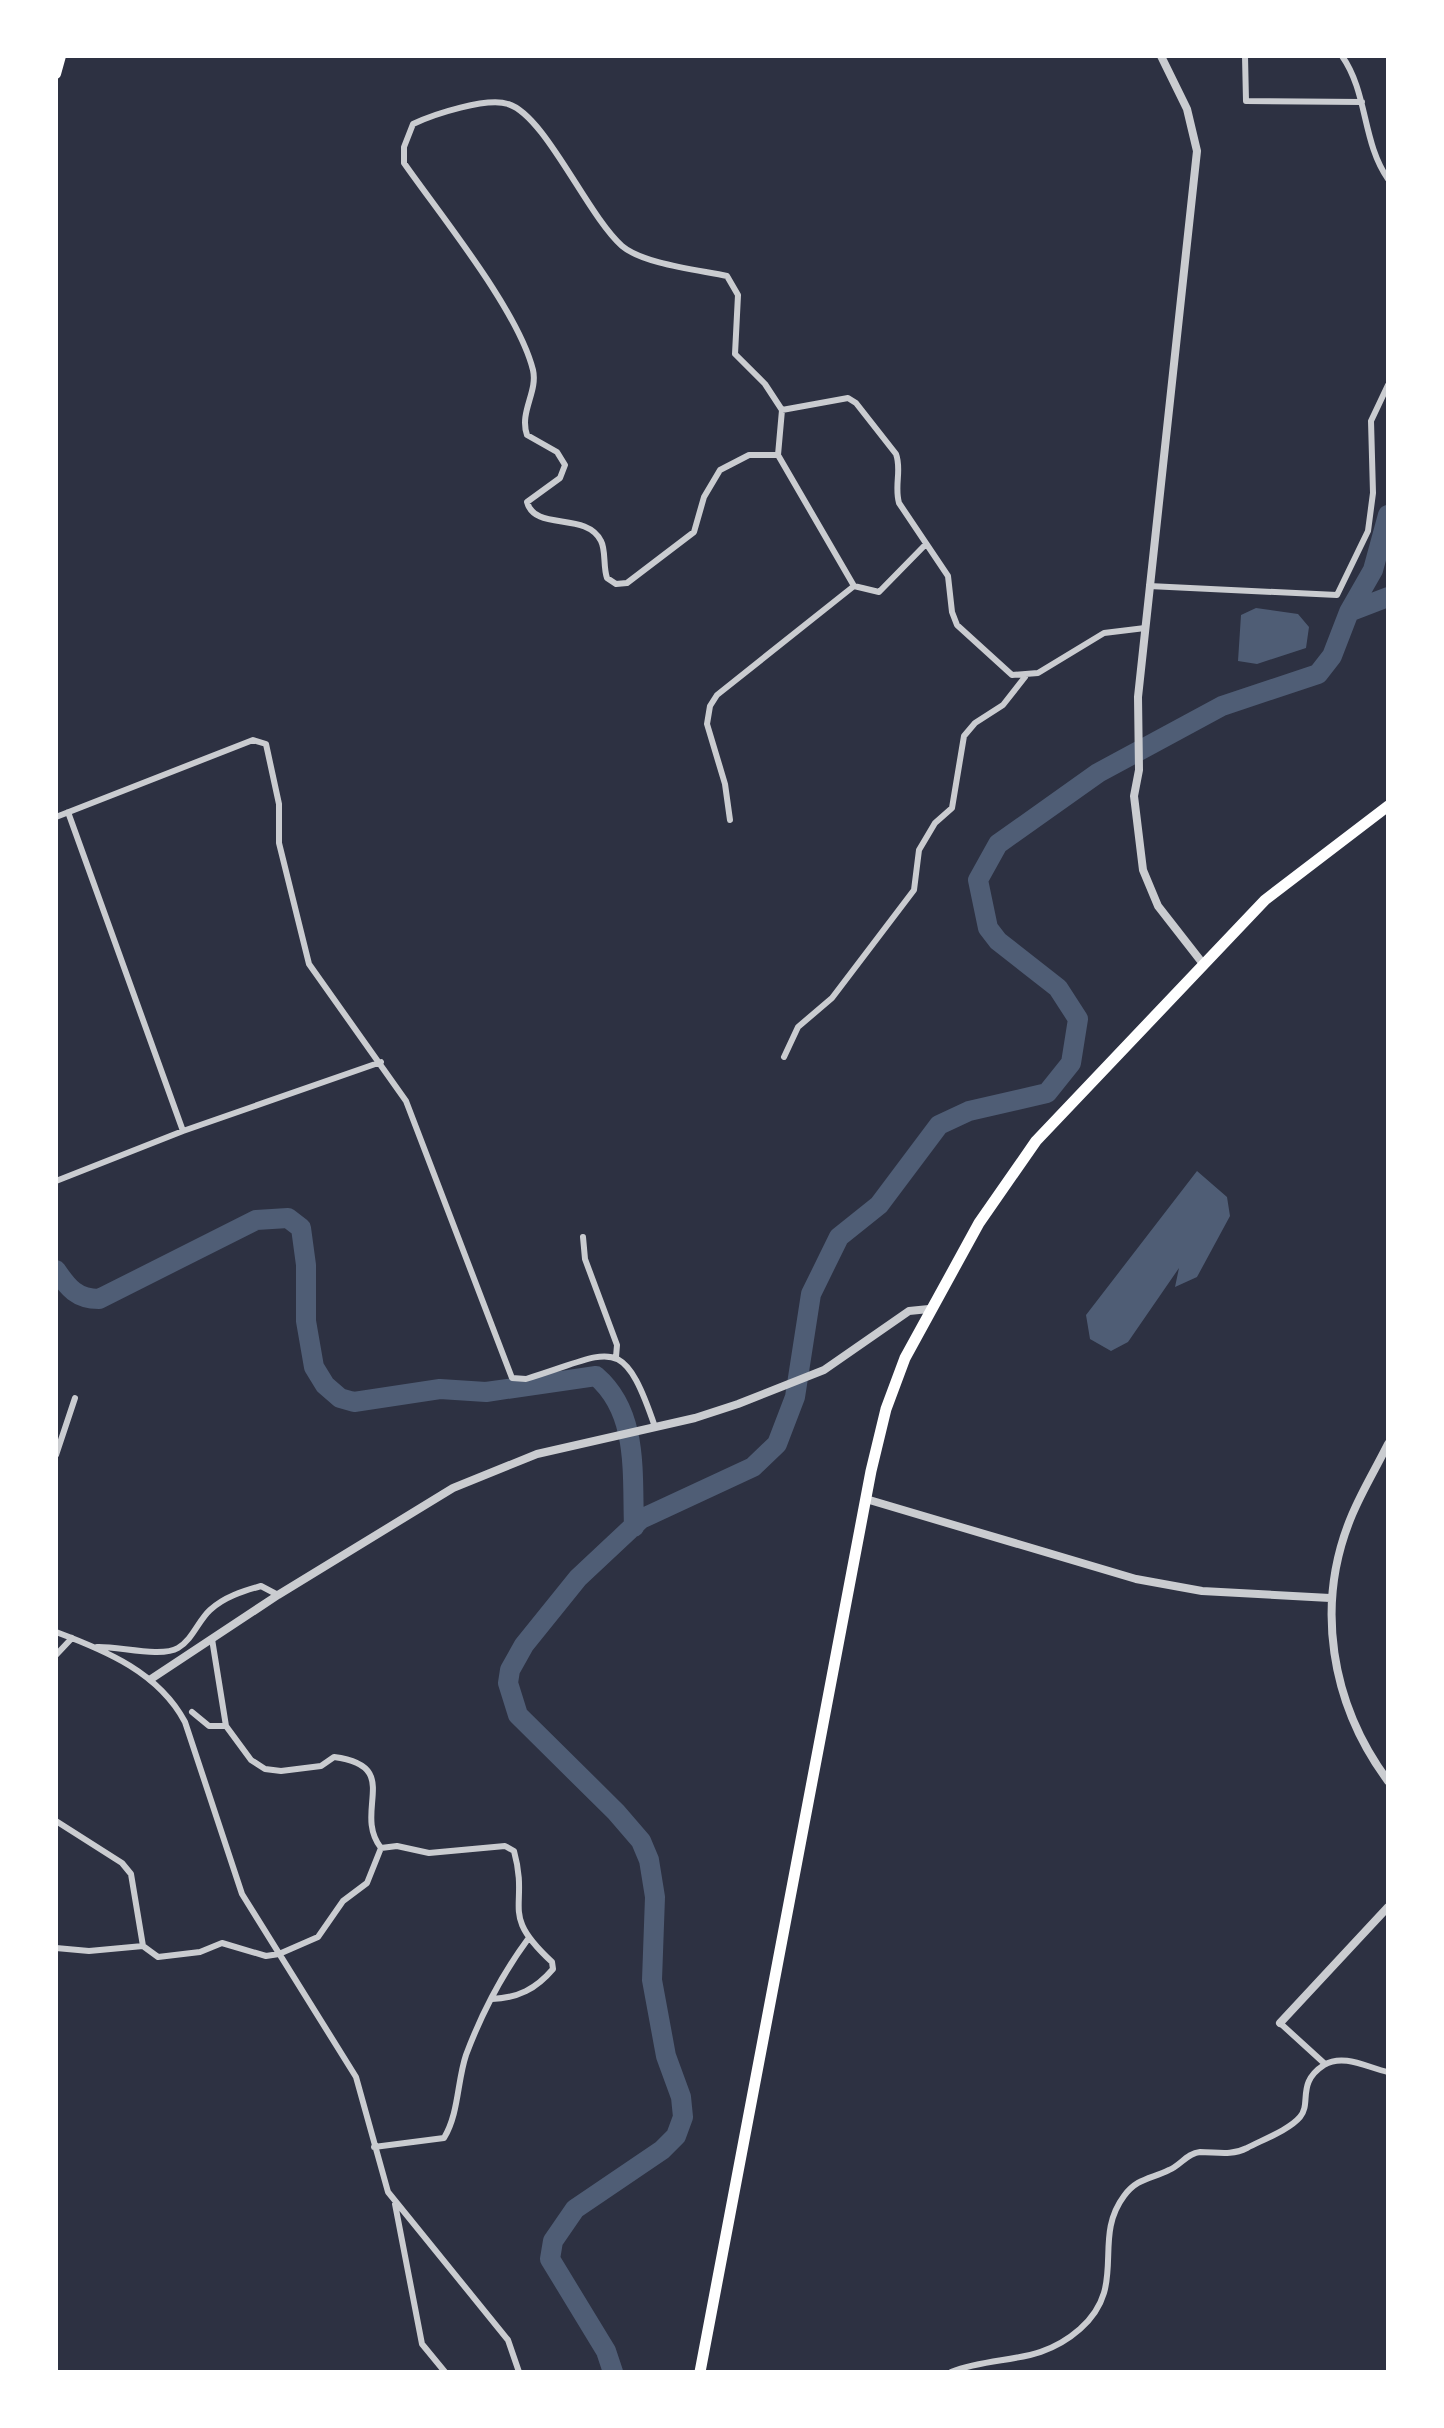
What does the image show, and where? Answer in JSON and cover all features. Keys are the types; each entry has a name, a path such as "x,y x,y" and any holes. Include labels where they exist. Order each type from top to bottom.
{"highway":[{"path":"700,2372 866,1499 886,1409 905,1358 929,1309 979,1223 1036,1141 1265,900 1388,806"}],"main road":[{"path":"56,74 61,56"}],"street":[{"path":"1161,56 1187,109 1197,151 1149,586 1137,736 1139,770 1134,796 1143,870 1158,906 1204,965"},
{"path":"1245,56 1246,101 1362,102"},
{"path":"1342,56 1352,70 1376,163 1388,179"},
{"path":"778,455 749,455 720,470 712,478 694,532 627,583 616,584 607,578 602,563 601,541 590,530 580,524 536,516 529,510 527,502 560,478 565,465 557,452 527,435 525,411 534,374 529,358 498,299 404,163 404,147 413,124 495,102 508,104 526,114 590,208 624,248 664,262 727,276 738,295 735,354 765,384 782,410 778,455 854,586 879,592 926,544"},
{"path":"1149,586 1337,595 1368,531 1373,493 1371,421 1388,385"},
{"path":"782,410 848,398 856,403 896,454 899,463 895,490 948,576 957,625 1012,675 1025,677"},
{"path":"730,820 725,784 707,724 710,706 717,695 854,586"},
{"path":"784,1057 798,1027 832,998 914,890 919,850 935,823 952,808 964,736 975,723 1003,705 1025,677 1104,633 1145,628"},
{"path":"56,817 253,740 266,744 279,804 279,843 309,964 406,1101 512,1378 526,1379 606,1355 616,1357 633,1369 655,1427"},
{"path":"68,812 183,1131"},
{"path":"56,1181 183,1131 381,1062"},
{"path":"583,1237 585,1259 617,1345 616,1357"},
{"path":"151,1679 419,1506 492,1470 537,1454 738,1404 824,1370 909,1311 929,1309"},
{"path":"56,1455 75,1398"},
{"path":"1388,1444 1352,1515 1330,1598 1339,1684 1354,1726 1388,1781"},
{"path":"866,1499 1136,1579 1202,1591 1330,1598"},
{"path":"97,1647 122,1646 161,1653 178,1648 210,1610 239,1592 261,1586 278,1595"},
{"path":"56,1632 97,1647 151,1679 176,1706 185,1722 242,1894 356,2077 374,2147 395,2200 422,2344 445,2372"},
{"path":"56,1655 72,1638"},
{"path":"212,1639 226,1726 251,1760 265,1769 281,1771 321,1766 334,1757 363,1764 371,1771 373,1785 369,1828 381,1848"},
{"path":"192,1712 209,1726 226,1726"},
{"path":"56,1821 122,1863 131,1874 143,1946"},
{"path":"381,1848 397,1846 429,1853 505,1846 514,1851 520,1882 519,1923 528,1939 552,1962 553,1969 525,1993 514,1998 492,1999"},
{"path":"56,1948 89,1951 143,1946 158,1957 200,1952 222,1943 266,1956 279,1954 318,1937 343,1901 367,1883 381,1848"},
{"path":"1325,2064 1280,2023 1388,1907"},
{"path":"374,2147 436,2142 444,2138 451,2127 466,2056 492,1999 528,1939"},
{"path":"951,2372 973,2363 1035,2356 1079,2330 1092,2317 1107,2286 1109,2234 1114,2211 1137,2181 1168,2172 1189,2155 1245,2149 1295,2121 1304,2110 1309,2080 1325,2064 1351,2061 1388,2072"},
{"path":"395,2200 508,2340 519,2372"}],"water":[{"path":"1256,608 1298,614 1309,627 1306,648 1257,664 1238,661 1241,615"},
{"path":"1197,1171 1227,1197 1230,1216 1197,1277 1175,1287 1179,1268 1128,1342 1111,1351 1090,1339 1086,1315"}],"waterway":[{"path":"613,2372 606,2351 550,2259 553,2241 575,2209 662,2150 676,2136 683,2117 681,2097 666,2056 652,1980 655,1897 649,1860 641,1841 518,1715 508,1683 510,1670 524,1645 578,1578 641,1519 753,1467 777,1444 795,1397 811,1294 839,1237 879,1205 939,1125 969,1111 1047,1093 1071,1063 1078,1019 1058,988 998,941 988,928 978,880 998,844 1098,773 1222,706 1318,674 1332,656 1349,612 1373,570 1388,515"},
{"path":"1349,612 1388,597"},
{"path":"56,1270 74,1291 99,1299 256,1220 288,1218 301,1228 306,1265 306,1321 314,1367 325,1385 340,1398 354,1402 440,1389 486,1392 596,1376 610,1391 626,1426 632,1466 634,1527"}]}
